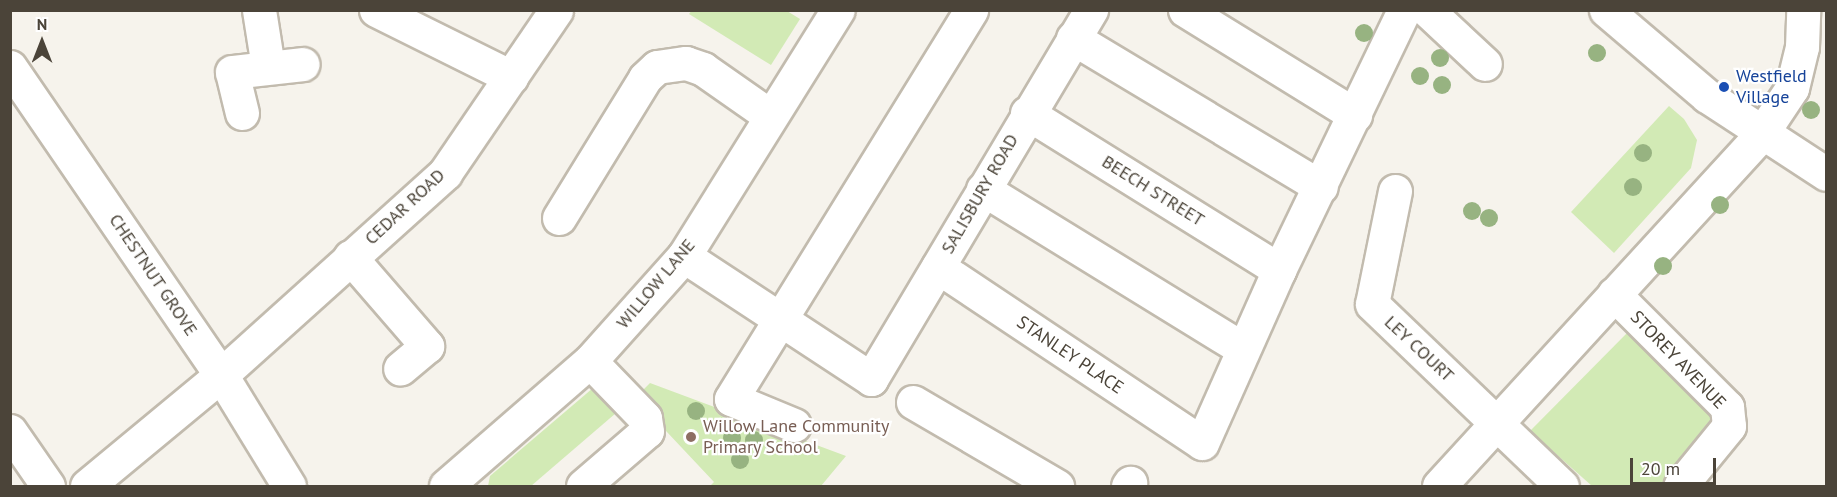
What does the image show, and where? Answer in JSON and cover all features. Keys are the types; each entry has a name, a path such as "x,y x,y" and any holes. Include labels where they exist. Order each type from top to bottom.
{"street":[{"path":"259,10 268,67"},
{"path":"376,10 511,77"},
{"name":"CEDAR ROAD","path":"87,486 221,375 445,173 556,10"},
{"name":"WILLOW LANE","path":"463,481 590,361 684,256 838,10"},
{"path":"794,425 731,399 783,319 971,10"},
{"name":"SALISBURY ROAD","path":"783,319 871,379 1090,10"},
{"path":"1185,10 1354,115"},
{"path":"983,189 1244,349 1279,270 1404,10"},
{"path":"1427,10 1485,64"},
{"path":"1606,10 1707,96 1827,174"},
{"name":"STOREY AVENUE","path":"1439,486 1762,133 1792,88 1802,47 1803,10"},
{"path":"1073,38 1321,186"},
{"path":"559,218 645,78 657,67 686,63 703,69 770,116"},
{"path":"242,113 232,72 303,64"},
{"name":"CHESTNUT GROVE","path":"10,67 221,375 289,486"},
{"name":"BEECH STREET","path":"1027,113 1279,270"},
{"name":"LEY COURT","path":"1395,191 1372,304 1498,424"},
{"path":"684,256 783,319"},
{"path":"350,257 437,338 400,369"},
{"name":"STANLEY PLACE","path":"938,267 1202,443 1244,349"},
{"name":"STOREY AVENUE","path":"1614,294 1728,407 1730,426 1680,486"},
{"path":"583,486 647,431 645,418 590,361"},
{"path":"913,402 1057,486"},
{"path":"1498,424 1562,486"},
{"path":"10,431 48,486"}],"green space":[{"path":"692,10 787,11 800,19 771,65 689,14"},
{"path":"1669,106 1684,119 1697,140 1691,168 1614,253 1571,212"},
{"path":"1629,331 1714,409 1717,425 1667,486 1592,486 1530,431"},
{"path":"650,383 846,456 821,486 710,486 714,482 635,398"},
{"path":"593,388 600,388 623,407 531,486 488,486 490,476"}],"place":[{"name":"Westfield Village","path":"1724,87"},
{"name":"Willow Lane Community Primary School","path":"691,437"}]}
